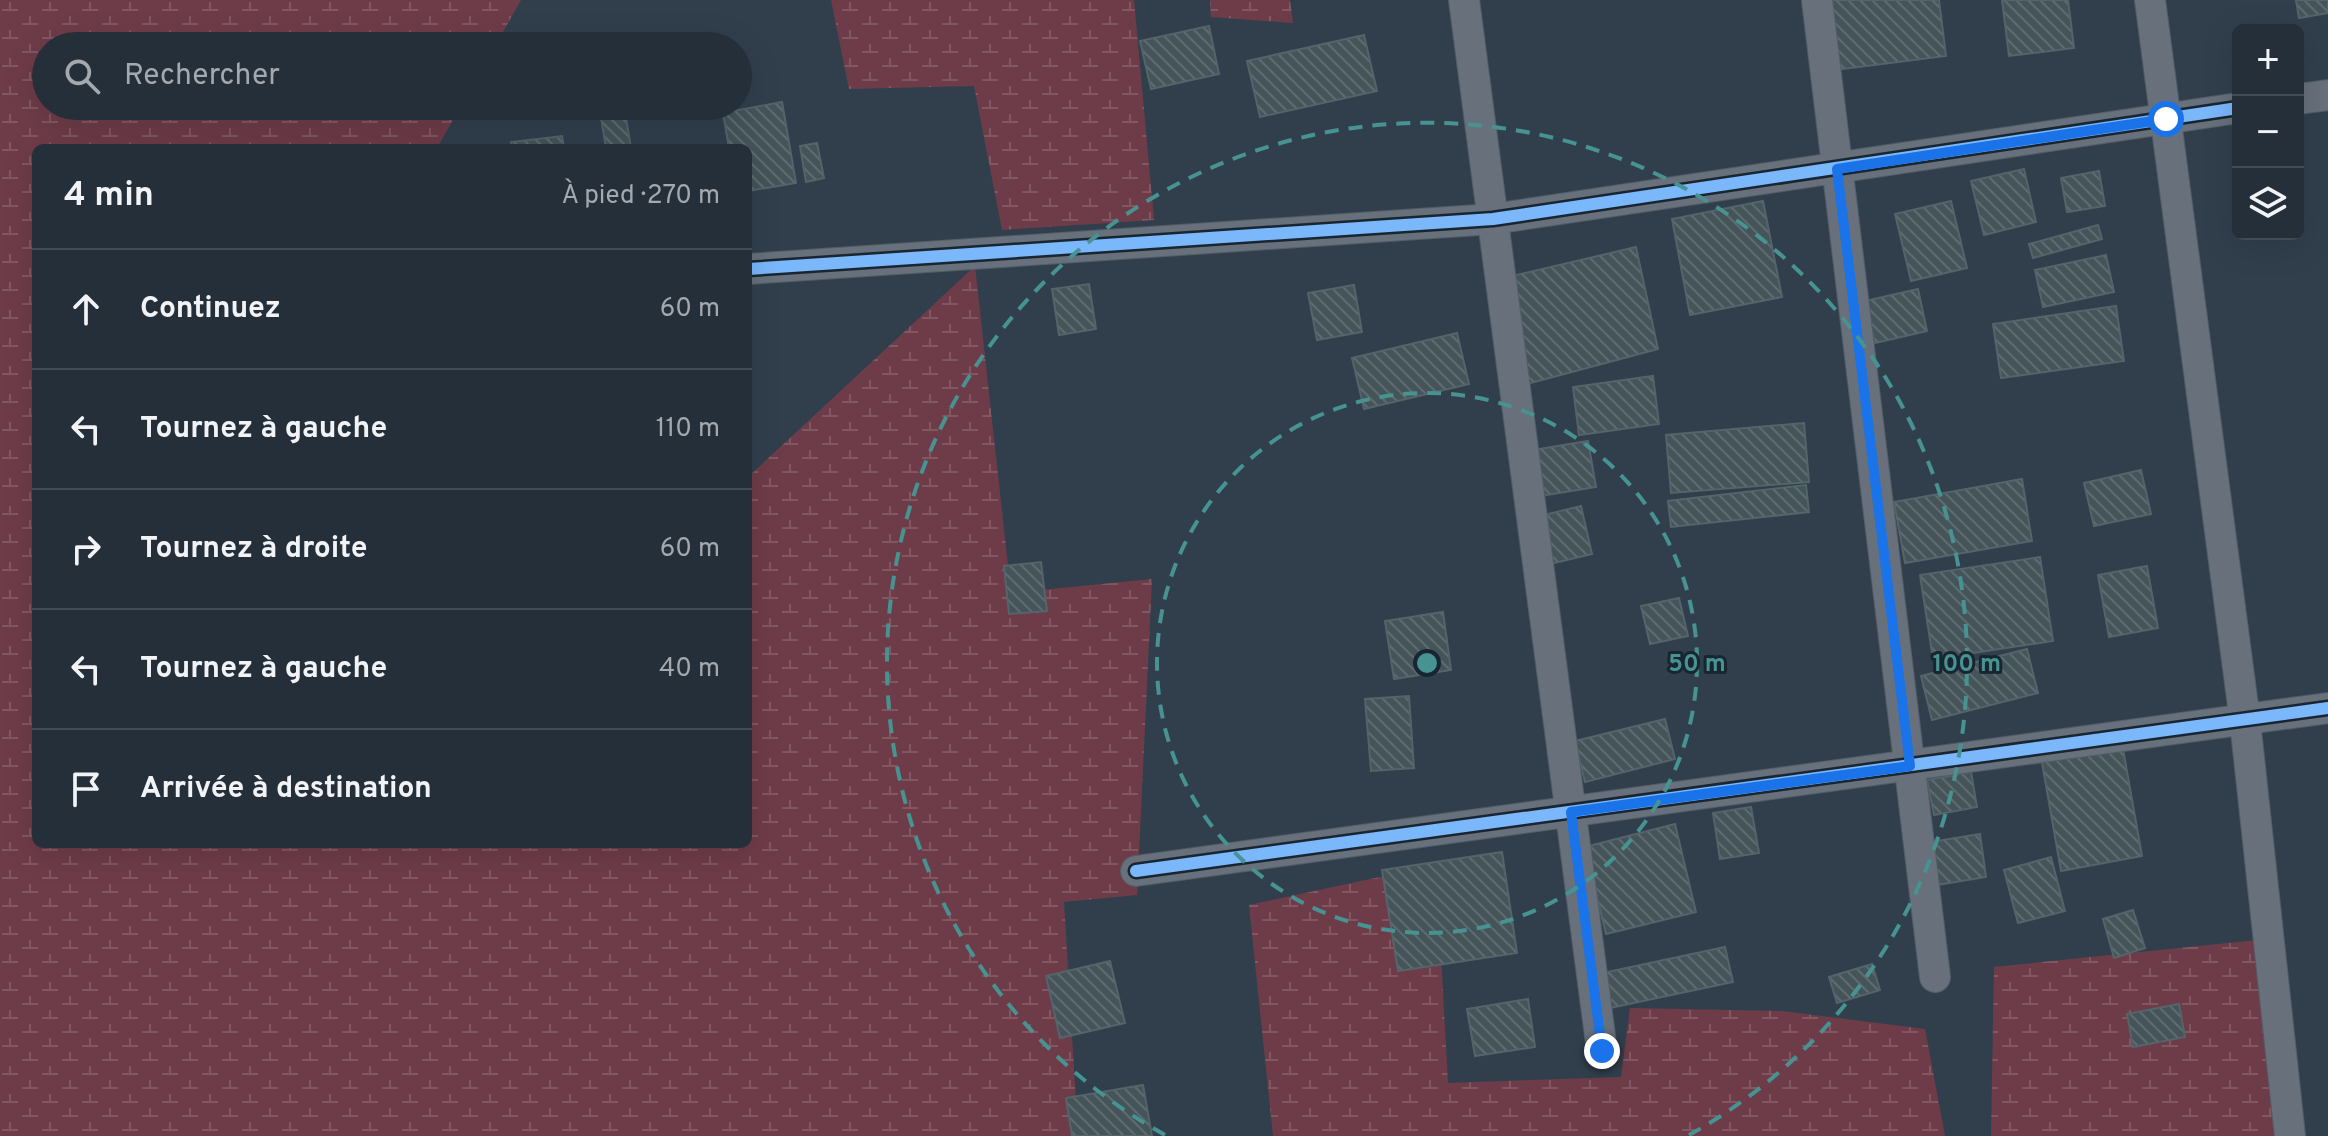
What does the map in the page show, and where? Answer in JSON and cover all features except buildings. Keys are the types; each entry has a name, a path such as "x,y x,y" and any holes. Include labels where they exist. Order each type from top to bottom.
{"street":[{"path":"1464,0 1602,1051"},
{"path":"1817,0 1935,977"},
{"path":"2150,0 2245,721 2290,1136"},
{"path":"2304,98 2328,95"},
{"path":"752,269 1493,219 2232,109"},
{"path":"1136,871 2328,708"}],"green space":[{"path":"0,0 521,0 503,32 32,32 32,120 453,120 439,144 32,144 32,848 752,848 752,473 975,266 1011,593 1152,579 1137,895 1064,902 1078,1136 0,1136"},
{"path":"831,0 1134,0 1154,220 1002,230 974,86 849,89"},
{"path":"1210,0 1290,0 1293,23 1211,17"},
{"path":"1436,865 1448,1083 1621,1077 1630,1008 1782,1011 1925,1029 1945,1136 1273,1136 1249,905"},
{"path":"2258,940 2281,1136 1991,1136 1994,967"}],"cycle path":[{"path":"752,269 1493,219 2232,109"},
{"path":"1136,871 2328,708"}],"route":[{"path":"1602,1051 1571,812 1910,766 1837,169 2166,119"}]}
